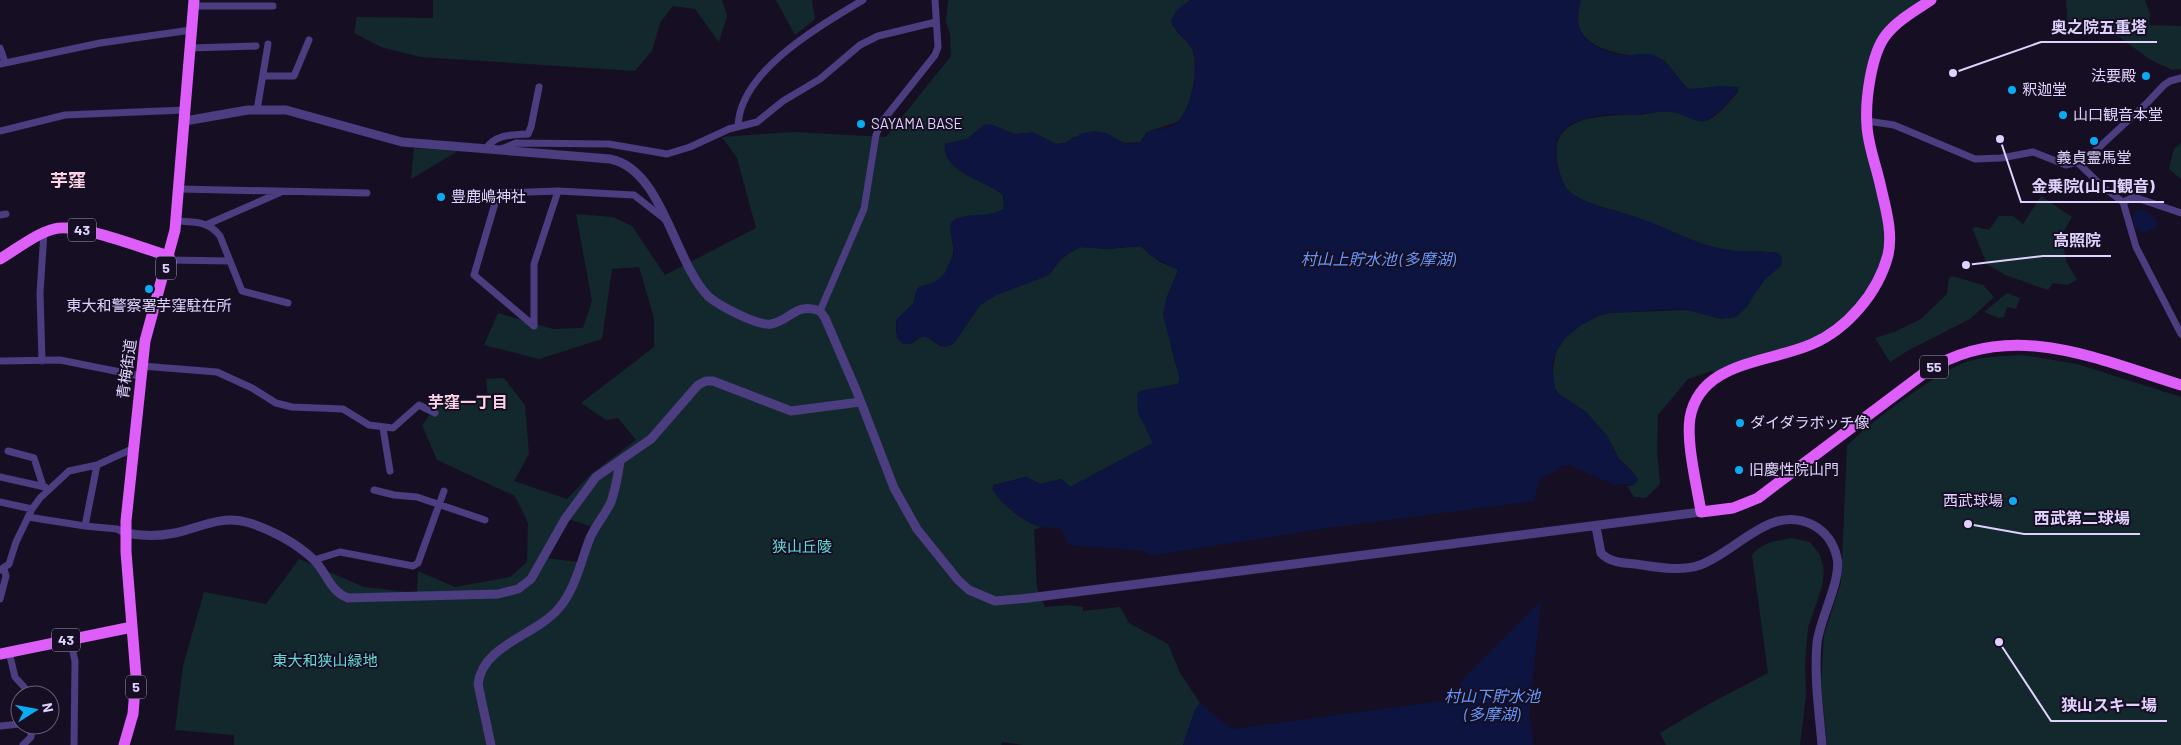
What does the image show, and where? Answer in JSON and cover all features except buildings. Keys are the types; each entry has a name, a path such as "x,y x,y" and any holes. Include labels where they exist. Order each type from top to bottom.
{"main road":[{"path":"1701,512 1690,431 1692,410 1702,391 1720,374 1811,345 1828,336 1856,312 1872,290 1880,274 1887,257 1890,240 1888,216 1867,122 1873,65 1878,46 1896,24 1931,0"},
{"name":"青梅街道","path":"124,745 131,723 136,690 125,533 132,449 147,334 169,258 176,221 193,3"},
{"name":"43","path":"0,259 44,232 61,227 78,229 169,258"},
{"name":"55","path":"1701,512 1741,506 1758,498 1927,371 1944,361 1975,349 2003,345 2040,345 2078,354 2181,385"},
{"name":"43","path":"5,653 132,627"}],"street":[{"path":"738,127 739,112 755,84 788,48 863,0"},
{"path":"820,311 864,209 876,135 881,123 936,55 938,47 935,0"},
{"path":"193,3 273,6"},
{"path":"498,150 516,143 609,144 667,154 690,147 738,127 757,122 782,101 820,79 860,45 878,36 936,22"},
{"path":"0,48 3,63 100,43 191,30"},
{"path":"263,76 294,76 309,40"},
{"path":"257,110 268,44"},
{"path":"190,48 256,46"},
{"path":"1867,122 1894,125 1975,159 2001,158 2033,152 2066,165 2094,152 2148,102 2164,84 2181,78"},
{"path":"486,149 490,142 498,138 528,134 532,127 538,87"},
{"path":"0,131 65,114 185,115 257,110 293,111 402,142 620,160 639,174 659,205 702,288 722,307 760,323 768,324 776,323 802,308 820,311 825,318 894,488 917,529 963,585 977,595 995,601 1596,527 1701,512"},
{"path":"2076,162 2103,188 2123,202 2136,247 2181,334"},
{"path":"179,189 367,193"},
{"path":"558,191 534,264 534,326 474,276 498,193 558,191 634,195 666,221"},
{"path":"176,221 208,224 282,192"},
{"path":"2123,202 2134,197 2181,213"},
{"path":"208,224 220,236 242,291 288,303"},
{"path":"42,360 40,293 44,232"},
{"path":"169,258 230,261"},
{"path":"0,361 60,360 141,371 217,372 252,388 276,403 292,407 343,409 369,425 383,428 393,428 419,405 435,413"},
{"path":"28,517 117,529 125,533 137,535 170,533 224,520 241,520 284,539 314,560 333,589 348,598 480,596 515,590 531,579 565,519 596,477 651,439 690,391 706,381 713,381 791,411 860,402"},
{"path":"383,428 390,471"},
{"path":"0,599 6,576 2,570 9,564 28,517 47,487 69,471 97,465 132,449"},
{"path":"8,451 34,458 47,487"},
{"path":"491,745 478,684 480,674 491,658 553,616 561,606 569,593 591,535 610,503 617,482 620,461"},
{"path":"84,526 97,465"},
{"path":"0,477 47,487"},
{"path":"374,490 394,495 417,497 485,520"},
{"path":"314,560 340,552 413,566 418,563 444,491"},
{"path":"0,502 32,509"},
{"path":"1596,527 1601,553 1608,559 1681,568 1706,563 1761,528 1779,521 1803,521 1817,528 1825,535 1835,551 1838,569 1818,642 1816,674 1822,745"},
{"path":"70,639 75,661 74,745"},
{"path":"5,653 15,677 22,685"},
{"path":"23,745 31,735"}],"green space":[{"path":"433,0 722,0 727,16 719,42 695,9 673,6 660,23 652,51 635,71 421,57 381,47 354,33 357,17 433,18"},
{"path":"776,0 812,0 815,19 795,35"},
{"name":"狭山丘陵","path":"948,0 1190,0 1174,14 1175,28 1191,47 1195,64 1193,86 1187,108 1177,122 1147,132 1140,142 1124,143 1112,137 1074,137 1065,143 1055,144 1043,138 1015,134 984,125 967,139 945,144 946,154 950,162 966,175 1003,195 1004,209 992,214 954,220 953,253 948,269 937,281 918,288 913,304 896,320 896,333 911,344 921,337 925,337 943,347 948,346 954,343 980,305 996,295 1049,275 1061,259 1081,247 1107,249 1140,246 1160,262 1177,269 1166,299 1172,351 1180,379 1178,384 1140,391 1146,429 1153,443 1070,487 1061,479 1041,484 1026,477 993,485 1013,511 1041,527 1034,530 1037,588 1045,607 1069,605 1083,607 1083,611 1120,607 1129,623 1168,644 1180,673 1200,703 1195,710 1183,745 1023,745 1002,742 1001,745 234,745 234,735 175,730 183,666 204,592 266,604 299,559 364,587 417,593 418,571 455,587 510,577 527,562 528,523 515,496 437,460 422,425 438,404 488,399 486,379 504,378 525,405 529,454 514,481 567,499 591,474 636,440 618,418 606,420 581,403 654,347 654,318 639,267 612,269 602,339 539,359 484,345 498,313 553,329 583,328 592,301 576,214 613,217 632,226 665,275 756,228 737,158 722,137 793,132 886,137 951,56 950,34 946,22","holes":["566,518 598,529 586,563 545,558"]},
{"path":"1581,0 1931,0 1878,47 1867,121 1890,240 1872,291 1840,328 1720,374 1711,371 1688,379 1658,415 1657,451 1660,484 1646,498 1634,497 1627,486 1634,485 1632,471 1619,459 1607,436 1586,412 1559,394 1555,389 1552,373 1556,352 1565,338 1581,325 1598,316 1609,313 1688,310 1722,319 1756,292 1767,276 1777,269 1778,253 1729,250 1710,246 1641,219 1585,201 1567,189 1557,161 1557,145 1562,133 1572,125 1600,117 1663,112 1677,113 1697,121 1705,121 1719,113 1739,90 1689,89 1664,60 1616,52 1604,49 1593,43 1584,36 1578,24"},
{"path":"2066,0 2145,0 2150,14 2149,25 2181,26 2181,69 2172,70 2149,59 2118,36 2088,35 2068,27"},
{"path":"2181,143 2181,179 2169,169 2174,149"},
{"path":"414,148 458,151 411,179"},
{"path":"2041,196 2072,217 2061,236 2067,263 2077,280 2067,285 2053,283 2048,290 2005,275 1987,264 1972,228 1977,227 1989,230 1999,216 2013,216 2023,224"},
{"path":"1952,276 1983,285 1994,297 1970,319 1909,350 1890,362 1875,338 1894,332 1921,319 1947,294 1949,278"},
{"path":"2007,293 2020,298 2016,309 2007,307 2004,317 1999,318 1984,312"},
{"name":"西武球場","path":"2023,355 2077,364 2181,397 2181,745 1827,745 1821,682 1824,635 1841,583 1847,446 1907,397 1944,373 1973,360"},
{"path":"1792,538 1810,542 1820,555 1824,570 1822,587 1808,628 1805,664 1806,696 1800,745 1666,745 1660,733 1707,705 1768,673 1752,555 1760,547 1775,541"}],"water":[{"name":"村山上貯水池 (多摩湖)","path":"1190,0 1581,0 1578,17 1581,32 1585,38 1603,50 1616,54 1648,54 1656,56 1668,65 1684,86 1689,89 1720,86 1739,87 1724,106 1705,121 1697,121 1672,112 1604,115 1587,118 1571,124 1560,134 1556,147 1557,164 1562,180 1569,191 1577,197 1647,221 1712,247 1736,251 1778,253 1782,258 1781,266 1763,281 1746,308 1736,317 1722,319 1688,310 1674,309 1609,313 1598,316 1581,325 1565,338 1559,346 1552,363 1555,389 1559,394 1586,412 1607,436 1619,459 1638,479 1636,484 1614,485 1570,465 1562,466 1553,473 1539,478 1534,501 1328,528 1154,555 1138,550 1075,546 1067,542 1061,528 1034,525 1020,517 1001,501 992,489 993,486 1025,477 1041,484 1062,479 1070,487 1153,443 1138,413 1137,394 1140,391 1178,384 1180,379 1163,315 1166,299 1177,269 1148,254 1140,246 1107,249 1081,247 1061,259 1049,275 996,295 980,305 954,343 942,346 929,338 922,337 903,344 897,338 896,320 913,304 918,288 937,281 945,273 954,253 951,223 956,219 970,215 991,214 1004,209 1003,195 966,174 950,162 946,154 945,144 967,139 984,125 990,124 1015,134 1033,132 1056,144 1065,143 1083,133 1095,131 1106,133 1129,144 1140,142 1151,130 1174,125 1180,120 1188,105 1194,85 1195,64 1192,48 1174,28 1171,20 1178,9"},
{"path":"2140,210 2149,213 2157,220 2156,228 2144,233 2135,228 2133,222 2135,211"},
{"name":"村山下貯水池 (多摩湖)","path":"1541,601 1529,716 1534,745 1183,745 1195,710 1200,703 1232,729 1449,700 1466,676"}],"place":[{"name":"奥之院五重塔","path":"1953,73"},
{"name":"法要殿","path":"2146,76"},
{"name":"釈迦堂","path":"2012,90"},
{"name":"山口観音本堂","path":"2063,115"},
{"name":"SAYAMA BASE","path":"861,124"},
{"name":"金乗院(山口観音)","path":"2000,139"},
{"name":"義貞霊馬堂","path":"2094,141"},
{"name":"豊鹿嶋神社","path":"441,197"},
{"name":"高照院","path":"1966,265"},
{"name":"東大和警察署芋窪駐在所","path":"149,289"},
{"name":"ダイダラボッチ像","path":"1740,423"},
{"name":"旧慶性院山門","path":"1739,470"},
{"name":"西武球場","path":"2013,501"},
{"name":"西武第二球場","path":"1968,524"},
{"name":"狭山スキー場","path":"1999,642"}],"district":[{"name":"芋窪","path":"68,181"},
{"name":"芋窪一丁目","path":"468,402"}],"park label":[{"name":"東大和狭山緑地","path":"325,661"}]}
